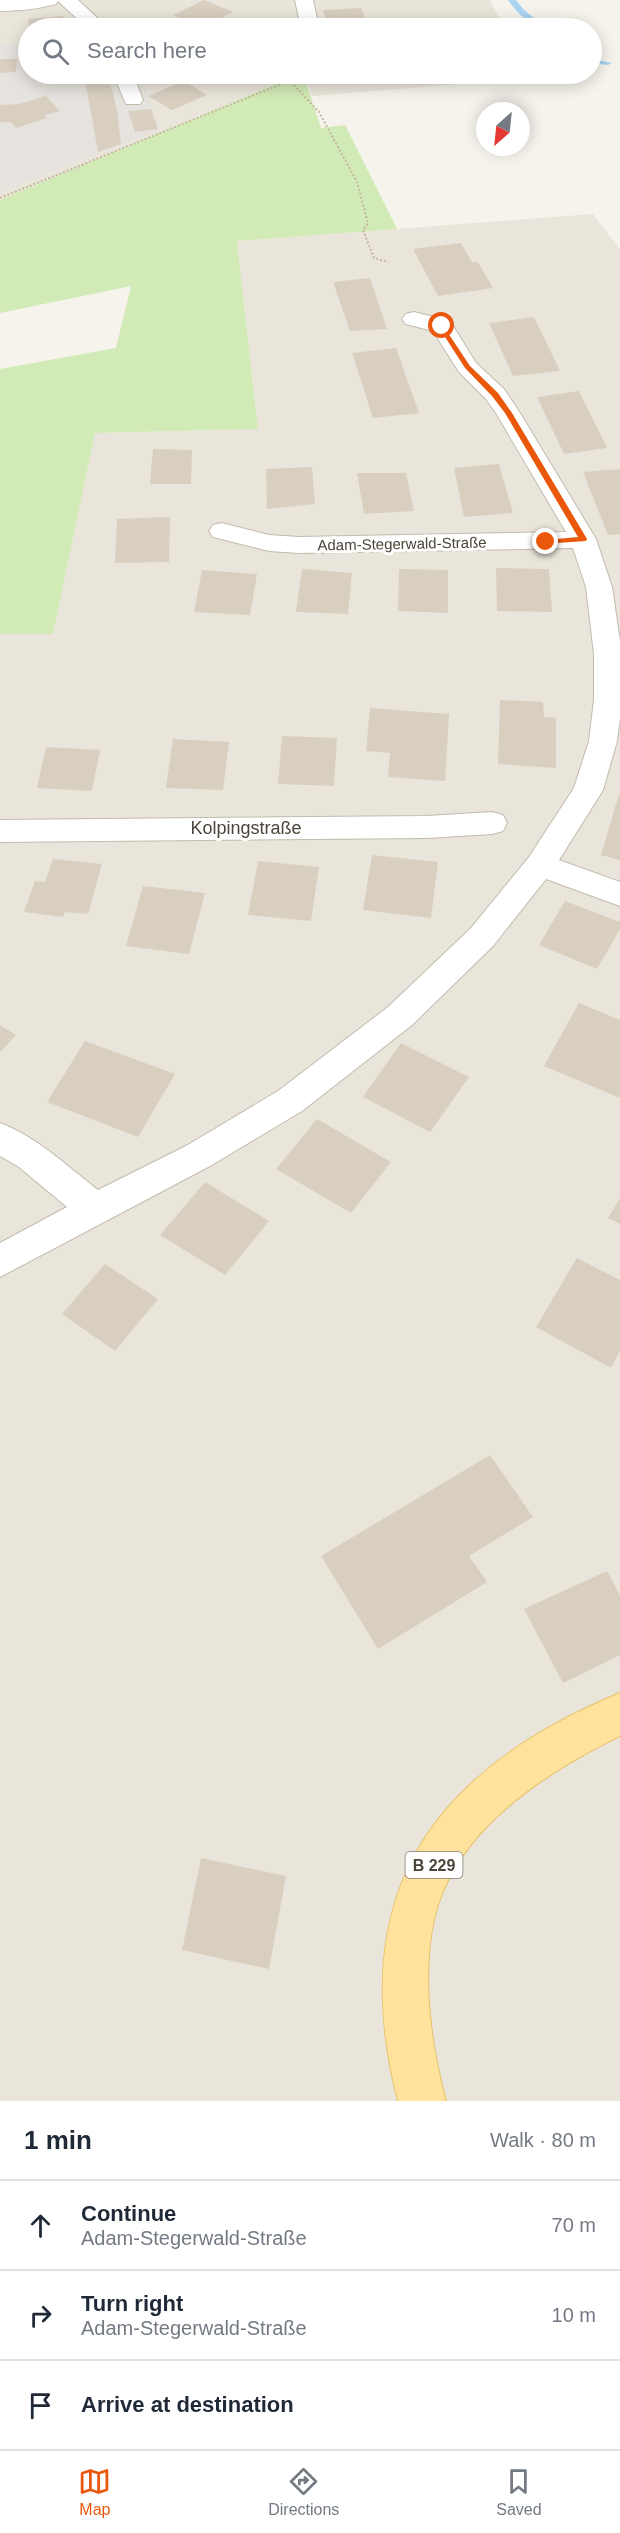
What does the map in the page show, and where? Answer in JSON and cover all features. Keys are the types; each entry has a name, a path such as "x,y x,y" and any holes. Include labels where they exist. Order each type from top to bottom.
{"main road":[{"name":"B 229","path":"422,2101 407,2028 406,1960 411,1922 422,1886 449,1840 474,1809 517,1772 556,1746 620,1714"}],"street":[{"path":"0,5 20,5 50,0"},
{"path":"67,0 87,18"},
{"path":"304,0 308,18"},
{"path":"127,84 133,100"},
{"path":"0,1262 95,1209 198,1156 290,1101 400,1016 482,937 540,865 588,790 603,741 608,700 608,654 599,587 583,539 495,394 467,367 442,326 414,319"},
{"name":"Adam-Stegerwald-Straße","path":"222,531 269,543 299,545 546,542 583,539"},
{"name":"Kolpingstraße","path":"0,831 426,827 492,823"},
{"path":"540,865 620,894"},
{"path":"0,1138 31,1157 95,1209"}],"path":[{"path":"0,198 286,84"},
{"path":"293,84 319,112 357,182 368,223 363,230 374,258 388,262"}],"shaded area":[{"path":"0,0 490,0 499,18 18,18 18,84 277,84 145,141 0,199"},
{"path":"0,43 18,45 18,84 143,84 160,129 0,191"},
{"path":"307,84 457,84 312,96"},
{"path":"593,214 620,250 620,2101 0,2101 0,634 53,634 95,433 258,429 237,241"}],"green space":[{"path":"276,84 306,84 321,128 345,125 397,229 237,241 258,429 95,433 53,634 0,634 0,369 116,348 131,286 0,313 0,200"}],"building":[{"path":"204,0 233,12 221,18 180,18 173,15"},
{"path":"361,8 365,18 325,18 323,10"},
{"path":"63,16 63,18 40,18"},
{"path":"0,59 17,59 16,72 0,73"},
{"path":"86,84 110,84 117,110 121,144 98,152"},
{"path":"177,84 189,84 207,95 172,110 148,96"},
{"path":"46,96 60,111 45,115 47,118 16,128 11,122 0,122 0,105 19,104"},
{"path":"151,109 158,129 135,132 128,111"},
{"path":"461,243 472,262 478,262 493,288 438,296 413,249"},
{"path":"370,278 387,329 350,331 333,282"},
{"path":"534,317 560,371 513,376 489,323"},
{"path":"396,348 419,413 373,418 352,353"},
{"path":"579,391 607,448 564,454 537,397"},
{"path":"153,449 192,450 191,484 150,484"},
{"path":"499,464 513,513 464,517 454,468"},
{"path":"312,467 315,504 267,509 266,469"},
{"path":"620,469 620,534 608,535 583,472"},
{"path":"357,473 406,473 414,511 364,514"},
{"path":"170,517 169,562 115,563 117,519"},
{"path":"496,568 549,569 552,612 497,611"},
{"path":"302,569 352,573 348,614 296,612"},
{"path":"399,569 448,570 448,613 398,611"},
{"path":"202,570 257,574 250,615 194,612"},
{"path":"500,700 543,702 544,717 556,718 556,768 498,764"},
{"path":"370,708 449,714 445,781 388,777 390,753 366,751"},
{"path":"282,736 337,738 334,786 278,784"},
{"path":"173,739 229,742 223,790 166,788"},
{"path":"46,747 100,750 92,791 37,788"},
{"path":"620,794 620,860 601,855"},
{"path":"372,855 438,862 431,918 363,910"},
{"path":"53,859 102,864 88,914 65,912 63,917 24,912 35,881 45,882"},
{"path":"258,861 319,867 311,921 248,915"},
{"path":"143,886 205,893 189,954 126,946"},
{"path":"565,901 620,922 620,929 597,969 539,945"},
{"path":"579,1003 620,1020 620,1098 544,1066"},
{"path":"0,1025 16,1035 0,1052"},
{"path":"85,1041 175,1074 138,1137 47,1102"},
{"path":"401,1043 469,1077 430,1132 363,1097"},
{"path":"317,1119 391,1162 351,1213 276,1169"},
{"path":"205,1182 269,1221 225,1275 160,1235"},
{"path":"620,1198 620,1224 608,1218"},
{"path":"577,1258 620,1280 620,1351 611,1368 536,1327"},
{"path":"105,1264 158,1299 115,1351 62,1314"},
{"path":"490,1455 533,1517 469,1556 487,1582 378,1649 321,1556"},
{"path":"607,1571 620,1596 620,1655 563,1683 524,1609"},
{"path":"201,1858 286,1876 269,1969 182,1950"}],"waterway":[{"path":"512,0 529,18"},
{"path":"602,62 608,63"}],"route":[{"path":"442,326 467,367 495,394 508,413 583,539 546,542"}]}
